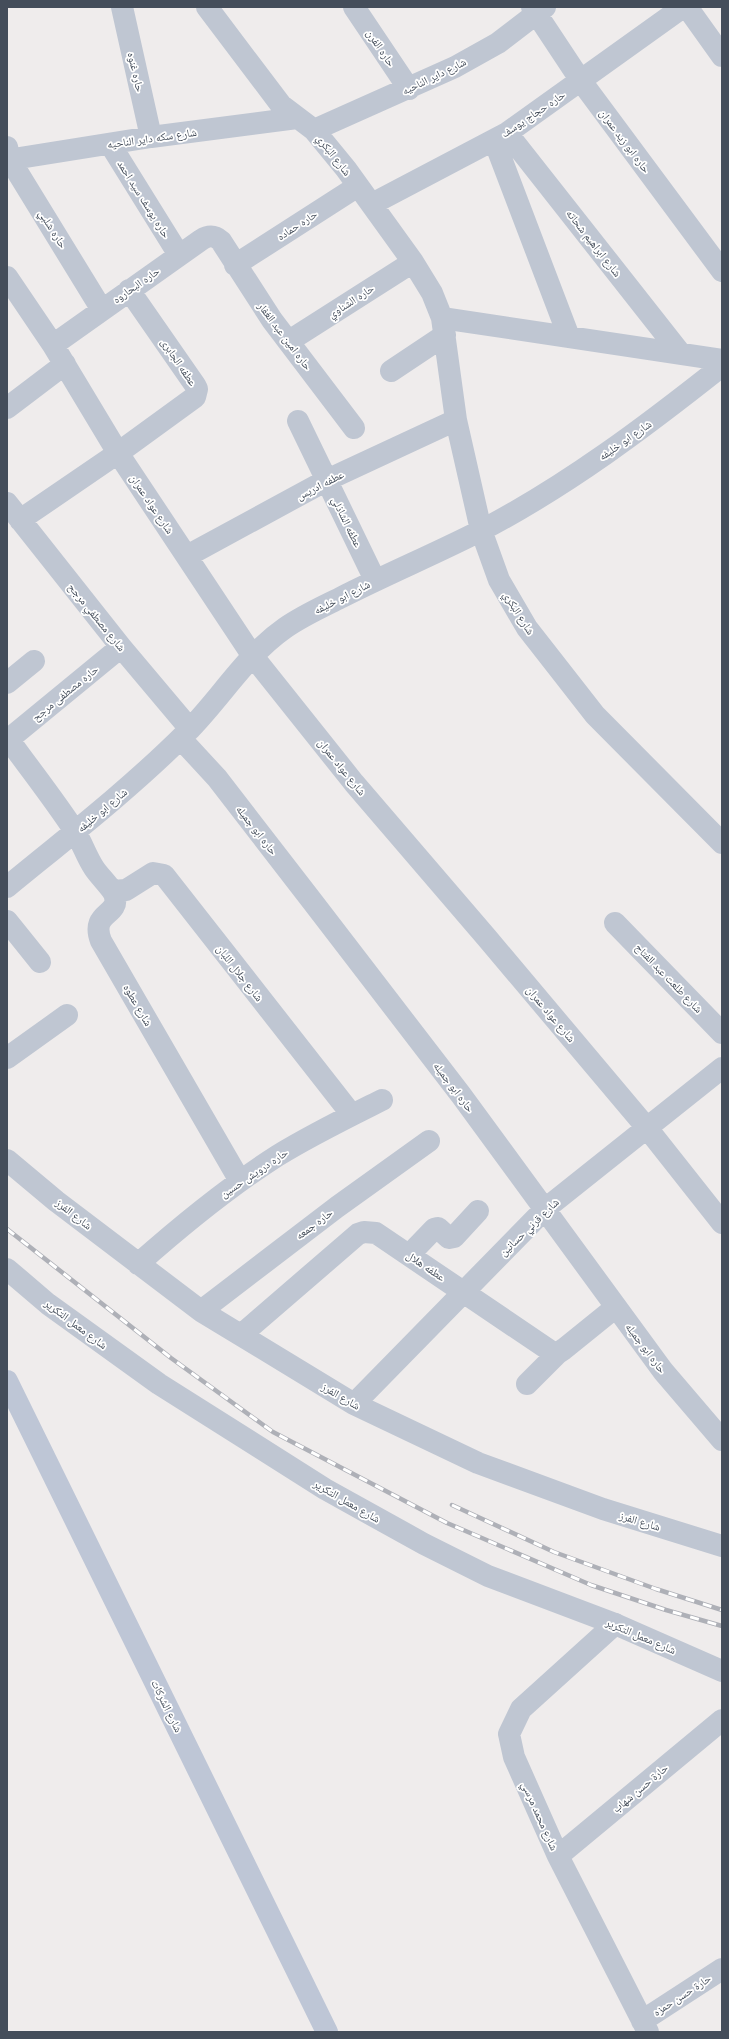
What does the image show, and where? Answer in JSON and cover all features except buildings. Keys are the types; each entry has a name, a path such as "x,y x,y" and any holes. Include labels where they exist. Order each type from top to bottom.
{"main road":[{"name":"شارع الشركات","path":"7,1381 327,2032"}],"street":[{"name":"حاره غنوه","path":"122,7 151,136"},
{"name":"شارع البكري","path":"207,7 269,91 281,105 305,124 358,186 413,262 432,293 443,326 456,420 481,530 499,580 527,628 595,715 722,843"},
{"name":"حاره الفرن","path":"354,7 409,89"},
{"name":"حاره حجاج يوسف","path":"372,204 500,136 581,81 683,7"},
{"path":"687,7 722,56"},
{"name":"شارع داير الناحيه","path":"305,124 409,89 455,68 498,43 538,9"},
{"name":"حاره ابو زيد عمران","path":"538,9 581,81 722,272"},
{"name":"شارع سكه داير الناحيه","path":"8,156 110,144 151,136 305,124"},
{"path":"500,136 569,337"},
{"name":"شارع ابراهيم شحاته","path":"500,136 681,354"},
{"name":"حاره يوسف سيد احمد","path":"110,144 179,255"},
{"name":"حاره شلبي","path":"8,156 102,310"},
{"name":"حاره حماده","path":"235,265 358,186"},
{"name":"حاره البحاروه","path":"53,345 207,236 215,236 221,241"},
{"name":"حاره امين عبد الغفار","path":"221,241 235,265 272,320 354,428"},
{"name":"حاره الشناوي","path":"289,341 413,262"},
{"name":"شارع عواد عمران","path":"7,277 65,364 118,453 252,655 354,783 488,938 647,1128 722,1223"},
{"name":"عطفه الجابرى","path":"118,453 192,401 198,389 129,290"},
{"path":"391,371 443,326 569,337 722,360"},
{"path":"7,408 65,364"},
{"name":"شارع ابو خليفه","path":"7,887 127,789 185,734 252,655 270,639 300,619 375,580 481,530 565,483 645,427 722,366"},
{"name":"عطفه ادريس","path":"187,556 327,480 456,420"},
{"name":"عطفه الشاذلي","path":"298,421 375,580"},
{"path":"20,520 118,453"},
{"name":"شارع مصطفي مرجح","path":"7,503 121,647 185,734"},
{"name":"حاره مصطفى مرجح","path":"9,743 121,647"},
{"path":"7,683 34,662"},
{"name":"حاره ابو جميله","path":"185,734 217,778 461,1095 663,1371 722,1440"},
{"path":"9,743 75,831 93,866 104,883 113,891"},
{"name":"شارع جلال اللبان","path":"113,891 126,890 153,873 164,874 352,1115"},
{"name":"شارع عطوه","path":"113,891 116,898 114,907 100,920 97,931 100,941 240,1181"},
{"path":"7,921 40,962"},
{"name":"شارع طلعت عبد الفتاح","path":"615,923 722,1033"},
{"path":"7,1058 67,1015"},
{"name":"شارع قرني حسانين","path":"354,1404 545,1209 722,1068"},
{"name":"حاره درويش حسين","path":"138,1264 188,1221 240,1181 284,1152 382,1100"},
{"name":"حاره جمعه","path":"201,1311 330,1211 429,1141"},
{"name":"شارع الفرز","path":"7,1160 56,1201 201,1311 354,1404 478,1463 603,1509 722,1546"},
{"path":"409,1255 434,1229 438,1228 449,1238 454,1237 478,1211"},
{"name":"عطفه هلال","path":"241,1335 358,1234 364,1232 376,1233 552,1352 558,1353"},
{"name":"شارع معمل التكرير","path":"7,1269 48,1304 128,1362 325,1489 424,1544 488,1576 615,1624 722,1671"},
{"path":"527,1384 558,1353 616,1307"},
{"name":"شارع محمد مرسي","path":"615,1624 521,1708 509,1734 514,1757 558,1856 645,2027"},
{"name":"حارة حسن شهاب","path":"558,1856 722,1720"},
{"name":"حارة حسن حمزه","path":"645,2027 722,1969"}],"railway":[{"path":"7,1229 171,1358 273,1432 447,1523 591,1585 666,1610 722,1626"},
{"path":"452,1505 554,1552 656,1589 722,1610"}]}
